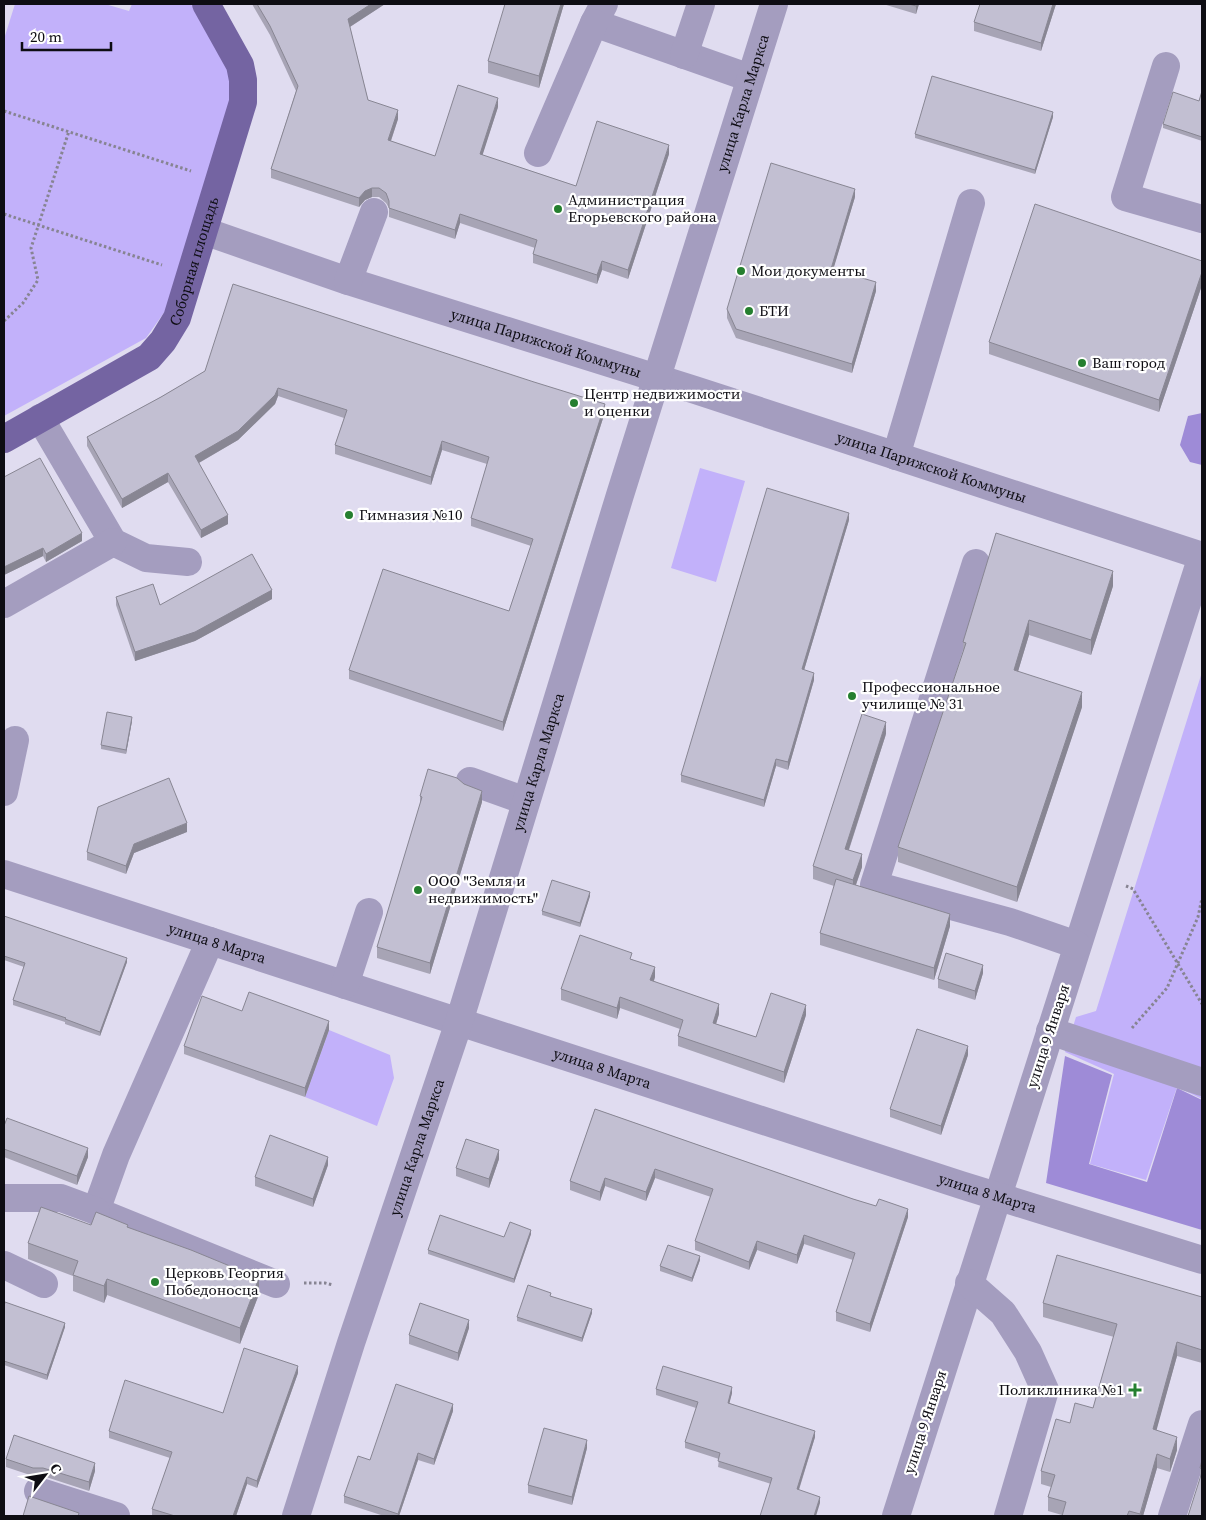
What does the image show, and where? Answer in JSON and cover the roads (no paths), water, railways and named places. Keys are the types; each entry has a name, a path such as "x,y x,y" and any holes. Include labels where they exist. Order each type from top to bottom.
{"main road":[{"name":"Соборная площадь","path":"4,439 150,356 163,341 177,318 243,102 243,80 240,65 206,4"}],"street":[{"path":"684,55 701,4"},
{"name":"улица Карла Маркса","path":"296,1516 351,1343 460,1022 526,801 774,4"},
{"path":"538,153 599,14 684,55 750,78"},
{"path":"1166,66 1125,197 1202,219"},
{"path":"896,456 972,203"},
{"path":"348,281 374,212"},
{"name":"улица Парижской Коммуны","path":"204,231 348,281 657,378 1202,556"},
{"path":"40,418 113,542 146,558 188,562"},
{"path":"4,604 113,542"},
{"name":"улица 9 Января","path":"896,1516 1202,556"},
{"path":"976,563 874,885 1010,922 1077,945"},
{"path":"4,792 15,740"},
{"path":"470,781 526,801"},
{"name":"улица 8 Марта","path":"4,874 997,1197 1202,1260"},
{"path":"345,985 368,912"},
{"path":"96,1211 120,1146 210,941"},
{"path":"1050,1031 1202,1082"},
{"path":"4,1198 61,1198 276,1284"},
{"path":"4,1264 44,1284"},
{"path":"969,1283 1003,1313 1028,1352 1045,1390 1008,1516"},
{"path":"1172,1516 1202,1424"},
{"path":"38,1491 116,1516"}],"place":[{"name":"Администрация Егорьевского района","path":"558,209"},
{"name":"Мои документы","path":"741,271"},
{"name":"БТИ","path":"749,311"},
{"name":"Ваш город","path":"1082,363"},
{"name":"Центр недвижимости и оценки","path":"574,403"},
{"name":"Гимназия №10","path":"349,515"},
{"name":"Профессиональное училище № 31","path":"852,696"},
{"name":"ООО \"Земля и недвижимость\"","path":"418,890"},
{"name":"Церковь Георгия Победоносца","path":"155,1282"},
{"name":"Поликлиника №1","path":"1135,1390"}]}
